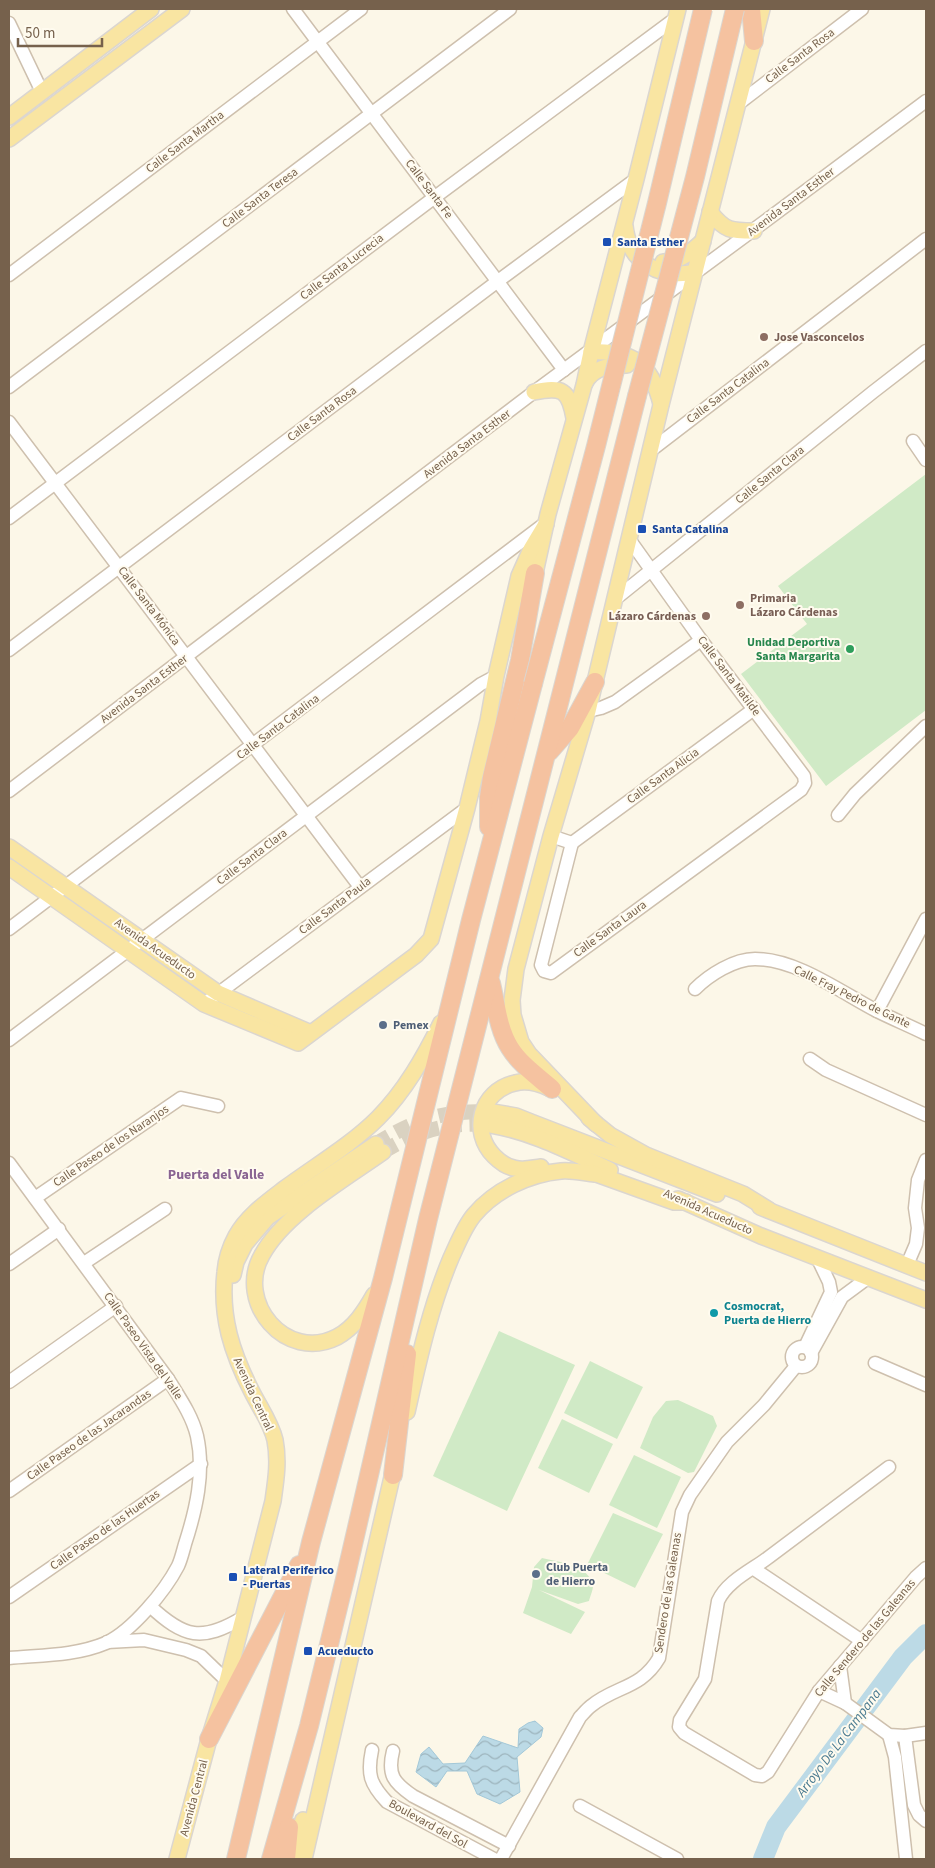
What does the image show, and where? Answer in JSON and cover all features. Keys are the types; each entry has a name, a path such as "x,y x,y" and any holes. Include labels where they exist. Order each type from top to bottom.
{"highway":[{"path":"236,1859 311,1542 383,1278 450,1007 596,446 703,9"},
{"path":"286,1859 291,1814 309,1726 428,1219 695,177 735,9"},
{"path":"751,9 754,41"},
{"path":"488,860 489,797 492,777 520,660 535,573"},
{"path":"547,754 570,728 595,682"},
{"path":"490,978 498,1018 509,1047 524,1065 552,1089"},
{"path":"393,1475 414,1282"},
{"path":"209,1739 311,1542"},
{"path":"271,1859 309,1726"}],"main road":[{"path":"9,117 151,9"},
{"path":"9,140 182,9"},
{"path":"596,1124 529,1054 521,1042 512,1015 516,969 551,836 588,711 661,405 762,9"},
{"path":"535,573 677,13"},
{"path":"710,212 720,225 732,231 754,231"},
{"path":"625,222 628,240 634,252 643,262 658,271 676,275 695,272"},
{"path":"634,252 659,262 669,262 680,259 703,241"},
{"path":"591,352 610,351 627,355 641,364 656,385 661,405"},
{"path":"584,385 589,375 612,365 631,364 649,374"},
{"path":"534,392 549,389 564,392 570,399 574,421"},
{"path":"311,1032 422,950 431,939 467,808 519,576 531,548 546,524"},
{"name":"Avenida Acueducto","path":"9,846 218,994 311,1032"},
{"name":"Avenida Acueducto","path":"9,867 204,1004 298,1042 311,1032"},
{"name":"Avenida Central","path":"177,1859 209,1739 227,1681 273,1501 277,1478 275,1439 238,1363 228,1335 225,1311 225,1270 229,1252 236,1236 250,1217 270,1199 360,1133 394,1101 426,1054 450,1007"},
{"path":"686,1202 674,1202 578,1168 557,1164 524,1170 514,1168 497,1159 486,1146 481,1132 481,1117 488,1100 495,1093 513,1083 539,1084 552,1089 610,1135 646,1155 743,1194 769,1210"},
{"name":"Avenida Acueducto","path":"926,1273 769,1210 683,1182 524,1119 492,1118 510,1128 686,1202 760,1236 926,1300"},
{"path":"225,1311 236,1262 245,1244 268,1217 379,1148 280,1230 256,1267 255,1298 270,1323 295,1342 325,1341 338,1336 351,1327 366,1311 383,1278"},
{"path":"304,1859 424,1337 438,1289 467,1224 489,1200 524,1180 562,1171 595,1174"},
{"path":"292,1859 325,1744 341,1699"}],"street":[{"name":"Calle Santa Fe","path":"293,9 564,370"},
{"name":"Calle Santa Martha","path":"9,275 361,9"},
{"name":"Calle Santa Teresa","path":"9,387 510,9"},
{"name":"Calle Santa Rosa","path":"738,104 862,9"},
{"name":"Calle Santa Lucrecia","path":"9,518 677,13"},
{"path":"9,23 42,92"},
{"name":"Avenida Santa Esther","path":"9,790 187,657 534,392 591,352 695,272 754,231 926,100"},
{"name":"Calle Santa Rosa","path":"9,650 498,280 636,179"},
{"name":"Calle Santa Catalina","path":"650,451 926,239"},
{"name":"Calle Santa Clara","path":"614,600 926,351"},
{"name":"Calle Santa Mónica","path":"9,422 360,887"},
{"path":"912,441 926,460"},
{"name":"Calle Santa Catalina","path":"9,929 546,524"},
{"name":"Calle Santa Matilde","path":"629,539 701,640 804,776 805,783 801,790"},
{"path":"588,711 615,702 701,640"},
{"name":"Calle Santa Clara","path":"9,1040 481,684 496,676"},
{"name":"Calle Santa Alicia","path":"572,843 754,709"},
{"path":"838,814 855,794 926,726"},
{"name":"Calle Santa Laura","path":"572,843 541,965 544,971 551,973 801,790"},
{"name":"Calle Santa Paula","path":"204,1004 467,808"},
{"path":"551,836 572,843"},
{"path":"877,1011 926,919"},
{"name":"Calle Fray Pedro de Gante","path":"695,989 706,978 739,962 755,959 770,961 798,969 877,1011 926,1034"},
{"path":"810,1059 826,1070 926,1115"},
{"name":"Calle Paseo de los Naranjos","path":"35,1198 181,1098 218,1106"},
{"path":"907,1265 916,1244 918,1228 915,1208 918,1180 926,1160"},
{"name":"Calle Paseo Vista del Valle","path":"9,1163 168,1379 188,1411 197,1436 201,1464 194,1517 178,1566 150,1606 132,1625 107,1642"},
{"path":"84,1263 165,1209"},
{"path":"9,1264 59,1229"},
{"path":"817,1257 837,1295 869,1278"},
{"name":"Sendero de las Galeanas","path":"501,1859 580,1717 591,1705 639,1680 652,1669 658,1658 682,1512 690,1495 727,1442 764,1405 796,1366 791,1360 792,1352 798,1348 808,1350 837,1295"},
{"path":"9,1382 116,1306"},
{"path":"875,1364 926,1385"},
{"name":"Calle Paseo de las Jacarandas","path":"9,1491 168,1379"},
{"name":"Calle Paseo de las Huertas","path":"9,1597 201,1464"},
{"path":"862,1641 754,1569 889,1467"},
{"name":"Calle Sendero de las Galeanas","path":"754,1569 721,1594 718,1601 705,1679 680,1720 679,1727 684,1733 755,1775 762,1776 768,1772 819,1691 916,1577 926,1568"},
{"path":"150,1606 174,1626 189,1632 204,1634 217,1631 242,1618"},
{"path":"132,1625 144,1640"},
{"path":"186,1650 189,1632"},
{"name":"Calle Paseo Vista del Valle","path":"9,1658 74,1652 107,1642 144,1640 186,1650 201,1656 227,1681"},
{"path":"840,1666 849,1706"},
{"path":"819,1691 849,1706 889,1735 926,1734"},
{"path":"889,1735 894,1757 906,1859"},
{"path":"905,1736 914,1804 919,1815 926,1821"},
{"name":"Boulevard del Sol","path":"372,1750 369,1766 372,1780 378,1793 386,1802 494,1859"},
{"name":"Boulevard del Sol","path":"393,1751 390,1764 392,1776 400,1787 413,1796 509,1846"},
{"path":"580,1806 677,1859"}],"green space":[{"name":"Unidad Deportiva Santa Margarita","path":"926,474 926,710 826,786 741,674 807,624 778,586"},
{"path":"499,1331 575,1365 507,1511 433,1476"},
{"path":"590,1361 643,1387 617,1439 564,1413"},
{"path":"678,1400 713,1416 717,1426 694,1472 688,1473 640,1448 653,1417 666,1401"},
{"path":"562,1419 613,1444 589,1493 538,1468"},
{"path":"634,1455 681,1477 657,1528 609,1505"},
{"path":"613,1513 663,1534 635,1588 592,1567 588,1563"},
{"path":"542,1558 580,1569 591,1579 593,1586 589,1601 578,1604 539,1590 585,1612 571,1634 523,1613 532,1587 534,1567"}],"water":[{"path":"535,1721 543,1728 541,1737 517,1757 520,1792 500,1804 477,1794 467,1771 447,1771 436,1787 416,1772 421,1754 429,1747 443,1764 465,1763 483,1736 518,1748 519,1729"}],"waterway":[{"name":"Arroyo De La Campana","path":"763,1859 776,1827 903,1657 926,1634"}],"tunnel":[{"path":"376,1144 404,1128 432,1118 460,1113 493,1112"},
{"path":"383,1152 408,1138 434,1129 476,1124 491,1125"}],"place":[{"name":"Santa Esther","path":"607,242"},
{"name":"Jose Vasconcelos","path":"764,337"},
{"name":"Santa Catalina","path":"642,529"},
{"name":"Primaria Lázaro Cárdenas","path":"740,605"},
{"name":"Lázaro Cárdenas","path":"706,616"},
{"name":"Unidad Deportiva Santa Margarita","path":"850,649"},
{"name":"Pemex","path":"383,1025"},
{"name":"Cosmocrat, Puerta de Hierro","path":"714,1313"},
{"name":"Club Puerta de Hierro","path":"536,1574"},
{"name":"Lateral Periferico - Puertas","path":"233,1577"},
{"name":"Acueducto","path":"308,1651"}],"district":[{"name":"Puerta del Valle","path":"216,1175"}]}
